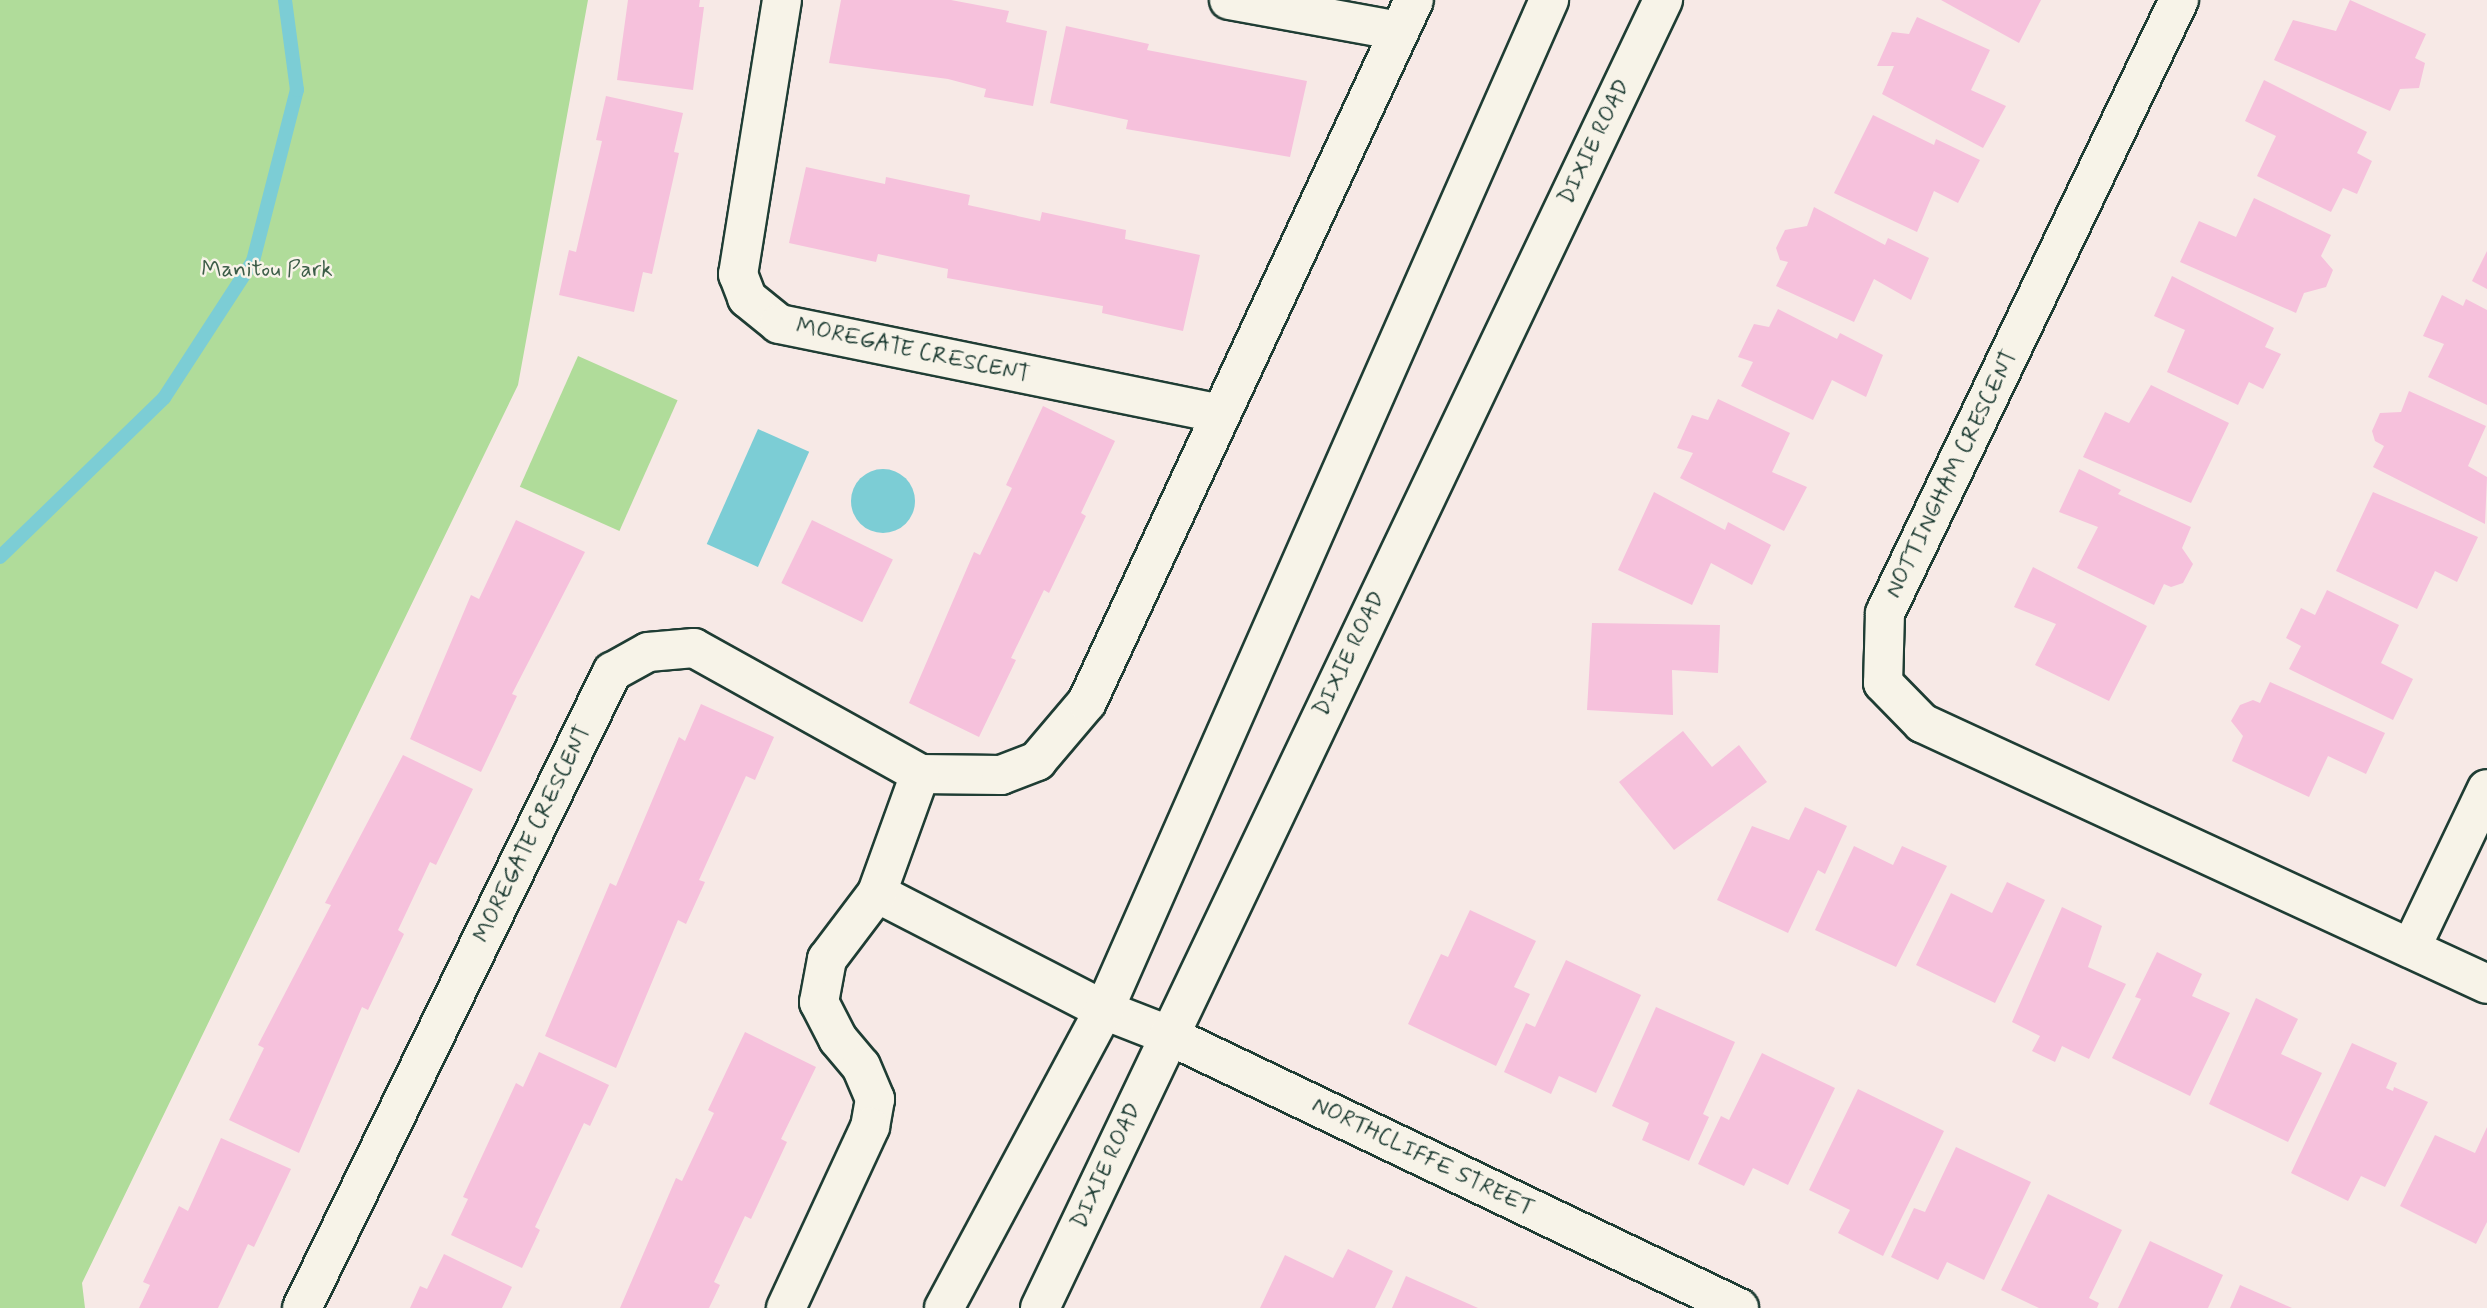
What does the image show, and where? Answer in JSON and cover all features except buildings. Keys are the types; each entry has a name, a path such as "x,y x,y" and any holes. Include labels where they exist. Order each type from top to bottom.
{"street":[{"name":"MOREGATE CRESCENT","path":"782,0 738,274 747,298 779,324 1220,414"},
{"name":"MOREGATE CRESCENT","path":"302,1308 611,672 648,652 694,648 920,774 1001,775 1037,761 1087,702 1406,16 1229,0"},
{"path":"944,1308 1104,1010 1549,0"},
{"name":"DIXIE ROAD","path":"1040,1308 1662,0"},
{"name":"NOTTINGHAM CRESCENT","path":"2179,0 1885,614 1882,683 1922,723 2487,984"},
{"path":"786,1308 870,1127 875,1099 861,1066 838,1039 819,1002 827,958 877,893 920,774"},
{"path":"2411,948 2487,789"},
{"path":"877,893 1104,1010"},
{"name":"NORTHCLIFFE STREET","path":"1104,1010 1168,1035 1739,1308"}],"green space":[{"name":"Manitou Park","path":"0,0 588,0 518,385 82,1283 85,1308 0,1308"},
{"path":"578,356 678,400 619,531 520,487"}],"water":[{"path":"758,429 809,452 758,567 707,544"},
{"path":"883,469 901,475 909,483 915,501 909,519 901,527 883,533 865,527 857,519 851,501 857,483 865,475"}],"waterway":[{"path":"0,557 164,398 253,261 297,90 285,0"}]}
